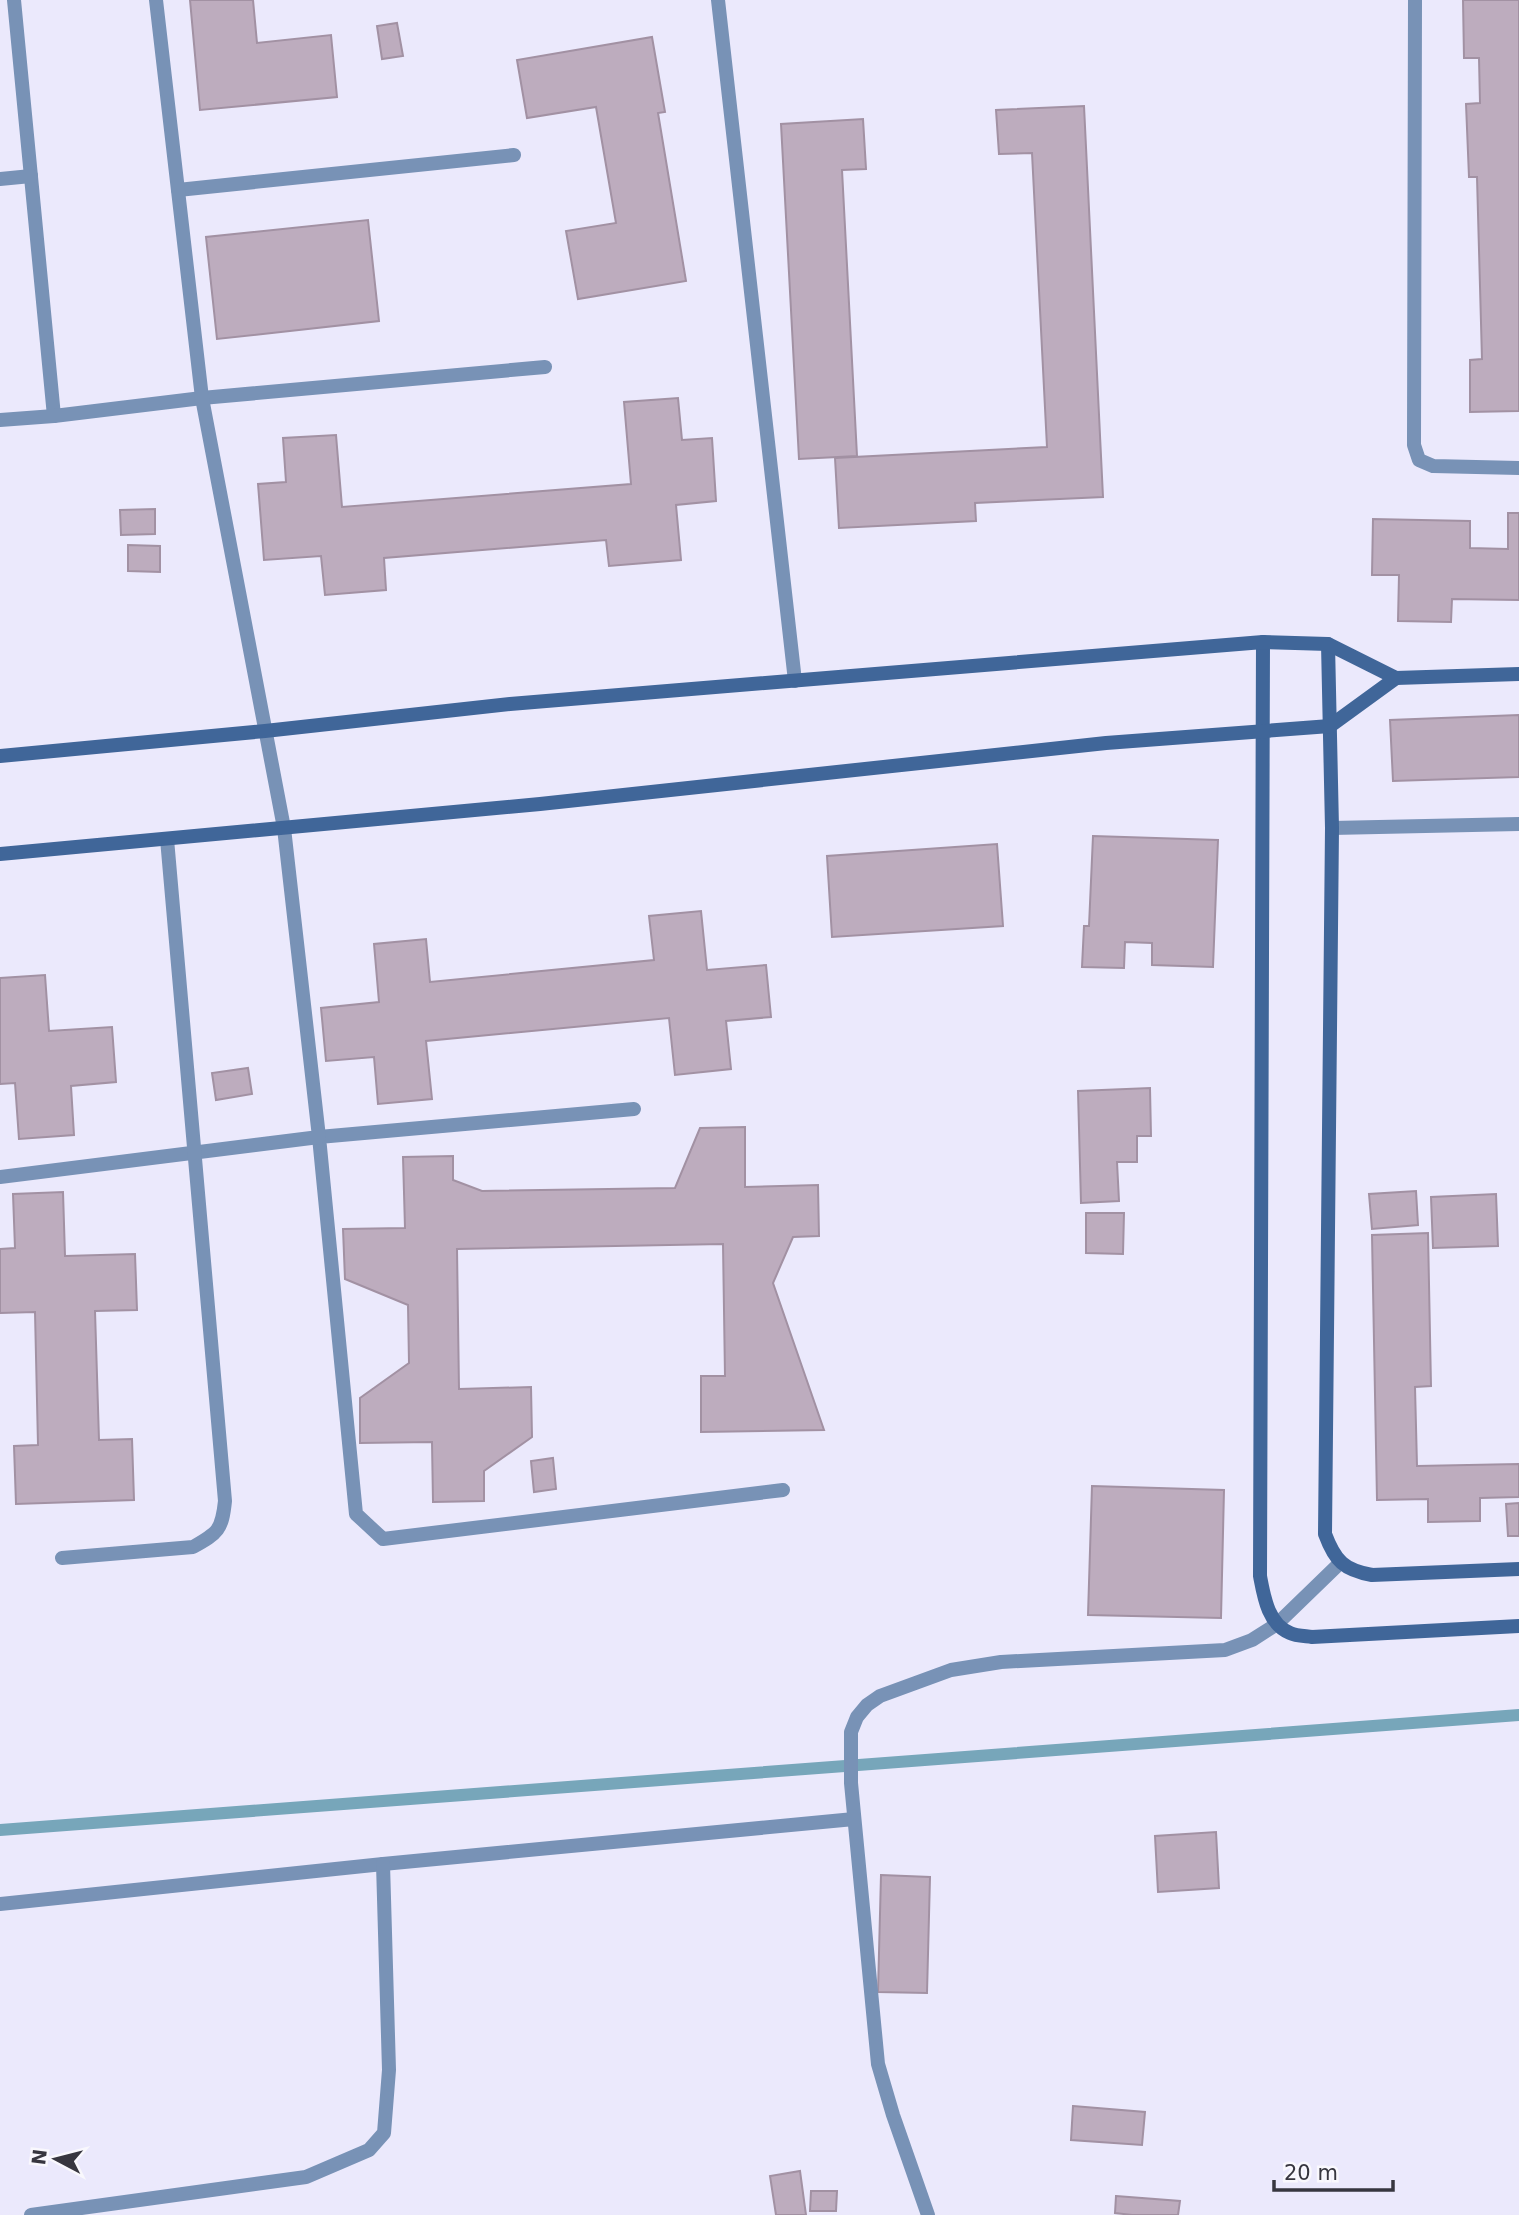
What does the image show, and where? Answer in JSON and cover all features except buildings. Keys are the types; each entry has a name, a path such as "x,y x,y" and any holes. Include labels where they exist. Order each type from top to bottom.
{"street":[{"path":"13,0 54,416"},
{"path":"156,0 202,398 284,828 319,1138 356,1514 383,1539 783,1490"},
{"path":"718,0 796,681"},
{"path":"1415,0 1415,445 1419,460 1433,466 1519,468"},
{"path":"178,190 514,155"},
{"path":"0,179 31,176"},
{"path":"0,420 202,398 545,368"},
{"path":"1263,642 1260,1576 1265,1604 1277,1624 1291,1633 1312,1637 1519,1626"},
{"path":"0,757 510,705 1263,642 1328,644 1396,678 1519,674"},
{"path":"1328,644 1332,828 1325,1534 1330,1548 1353,1572 1372,1575 1519,1569"},
{"path":"0,854 554,802 1105,743 1330,726 1396,678"},
{"path":"1332,828 1519,824"},
{"path":"62,1558 193,1547 210,1538 223,1524 225,1501 167,839"},
{"path":"0,1177 319,1138 634,1109"},
{"path":"928,2215 892,2115 878,2064 851,1783 851,1732 858,1717 867,1705 880,1696 951,1670 1001,1662 1225,1650 1252,1640 1277,1624 1341,1562"},
{"path":"0,1904 854,1819"},
{"path":"31,2215 306,2177 369,2150 384,2133 389,2070 383,1864"}],"waterway":[{"path":"0,1830 1519,1715"}]}
